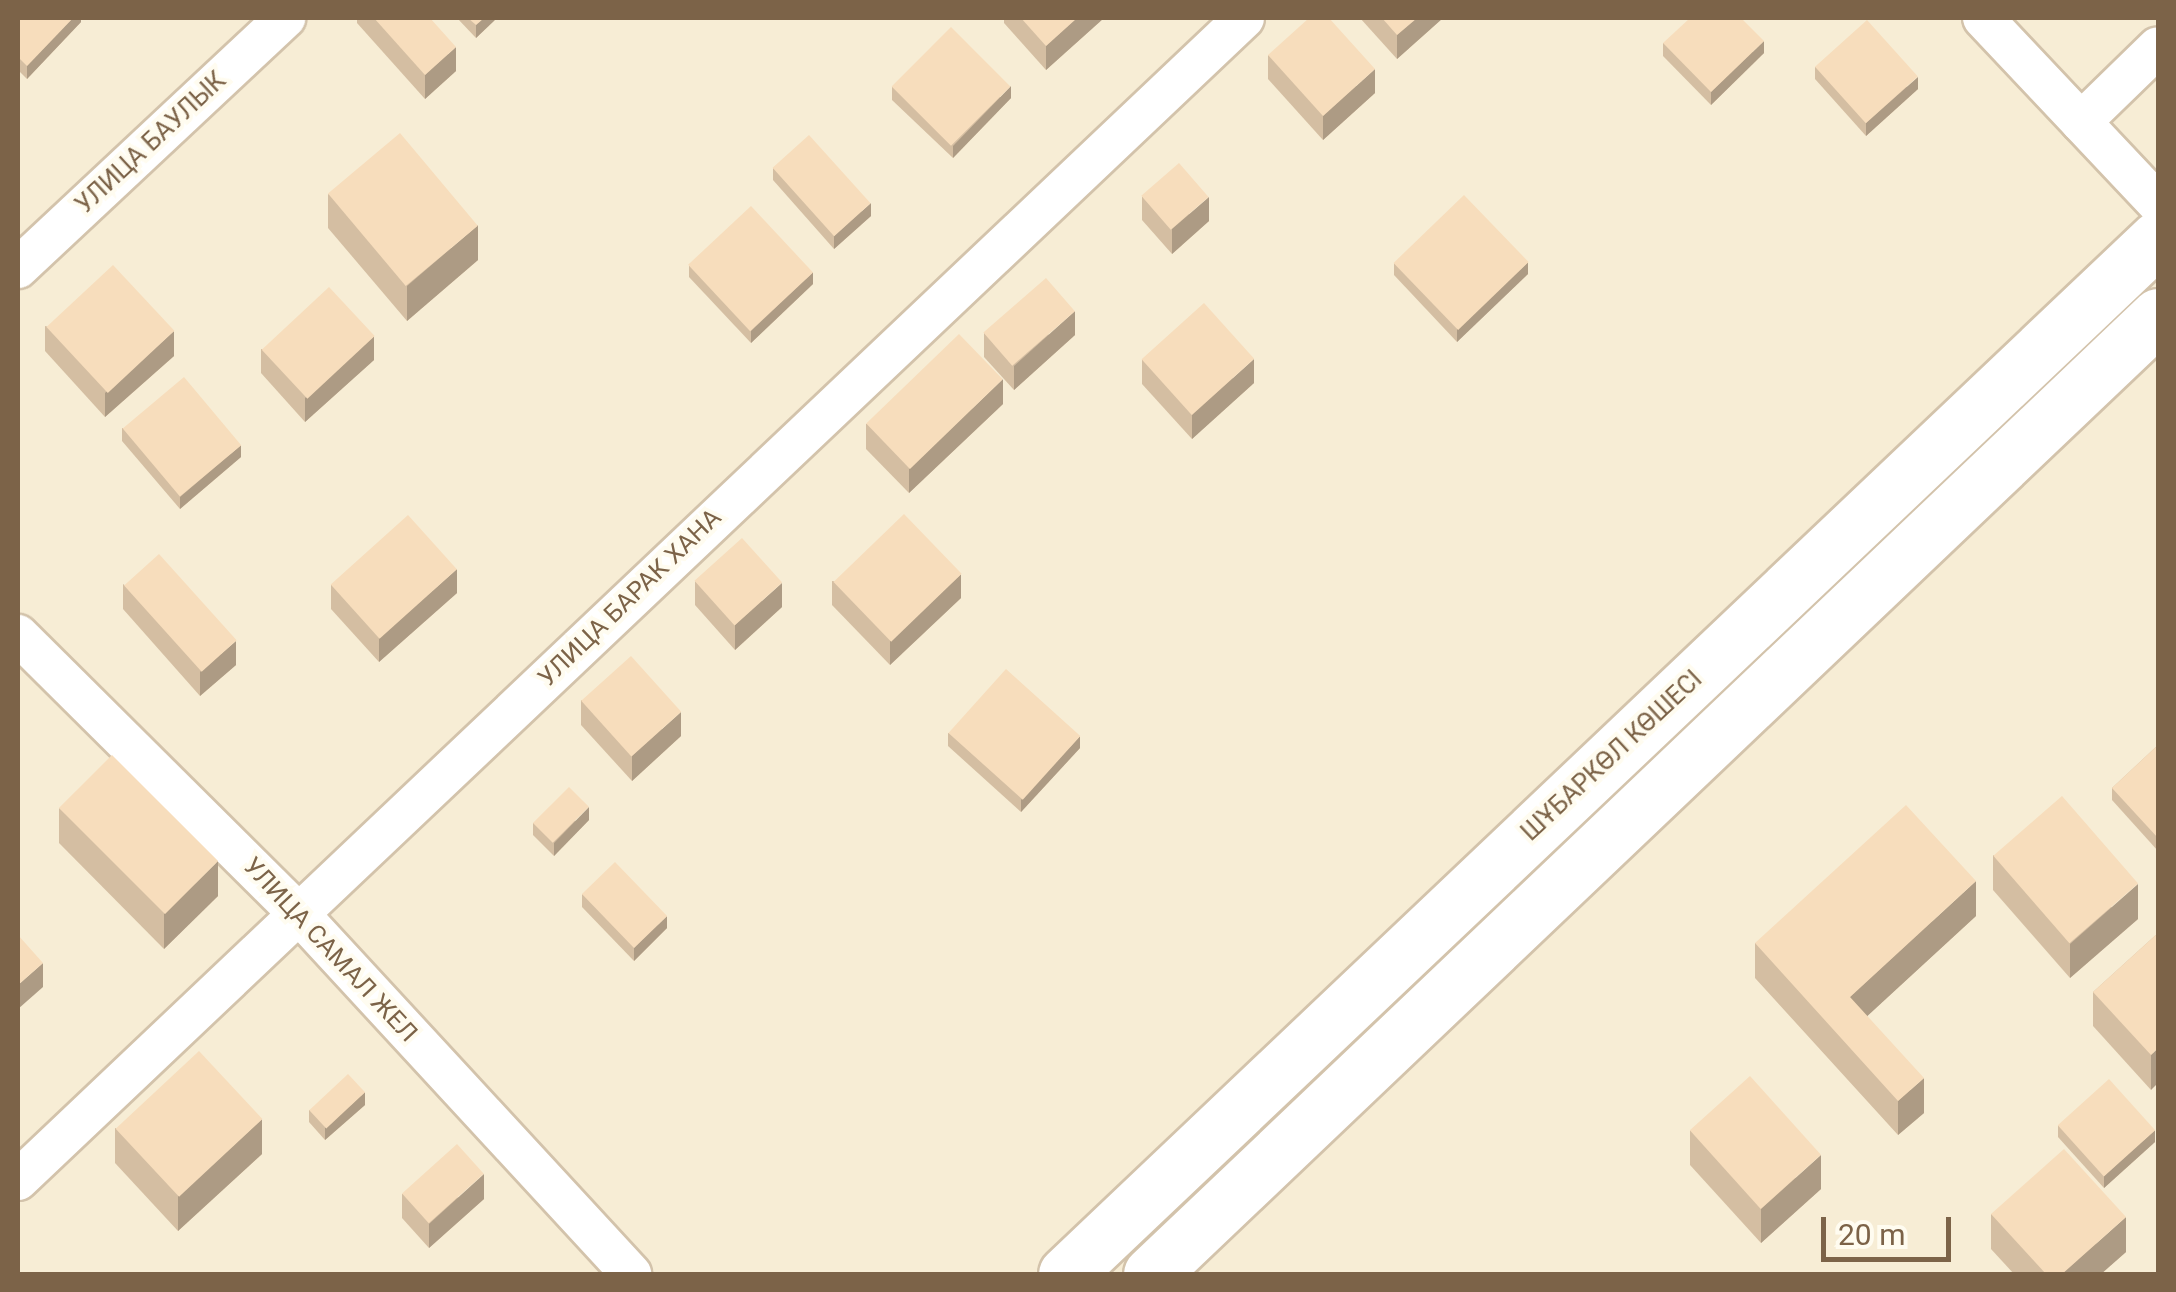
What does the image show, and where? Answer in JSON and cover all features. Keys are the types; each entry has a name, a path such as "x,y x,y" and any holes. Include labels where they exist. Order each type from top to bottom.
{"street":[{"name":"УЛИЦА БАУЛЫК","path":"18,268 285,18"},
{"name":"УЛИЦА БАРАК ХАНА","path":"18,1180 1244,18"},
{"path":"1982,18 2158,204"},
{"path":"2081,122 2158,46"},
{"name":"ШҰБАРКӨЛ КӨШЕСІ","path":"1066,1274 2158,238"},
{"path":"1151,1274 2158,316"},
{"name":"УЛИЦА САМАЛ ЖЕЛ","path":"18,634 299,914 631,1274"}],"shaded area":[{"path":"18,18 2158,18 2158,1274 18,1274"}],"building":[{"path":"18,18 73,18 27,66 18,57"},
{"path":"374,18 430,18 456,47 425,75"},
{"path":"1021,18 1077,18 1046,46"},
{"path":"1309,18 1329,18 1375,69 1323,116 1268,55"},
{"path":"1382,18 1417,18 1397,35"},
{"path":"1690,18 1741,18 1764,41 1711,92 1663,43"},
{"path":"1867,20 1918,76 1866,123 1815,67"},
{"path":"951,27 1010,86 951,146 892,86"},
{"path":"400,133 478,226 406,286 328,193"},
{"path":"809,135 871,203 834,236 773,168"},
{"path":"1179,163 1209,197 1171,230 1141,196"},
{"path":"1464,195 1529,262 1458,330 1394,263"},
{"path":"751,206 813,273 750,331 688,265"},
{"path":"113,265 174,331 108,393 46,327"},
{"path":"1046,278 1075,311 1012,366 983,332"},
{"path":"329,287 375,336 307,399 262,350"},
{"path":"1204,303 1254,359 1192,415 1142,359"},
{"path":"959,334 1003,379 910,469 866,424"},
{"path":"184,377 241,445 180,497 123,428"},
{"path":"904,514 962,574 891,642 834,582"},
{"path":"408,515 457,569 380,639 331,585"},
{"path":"742,538 782,583 735,625 694,581"},
{"path":"159,554 237,640 202,672 124,585"},
{"path":"631,656 681,712 631,757 581,701"},
{"path":"1006,669 1080,736 1023,800 948,733"},
{"path":"2158,745 2158,838 2112,788"},
{"path":"112,755 218,861 165,914 59,808"},
{"path":"569,787 589,807 553,843 533,823"},
{"path":"2062,796 2138,884 2069,943 1993,856"},
{"path":"1906,805 1976,881 1850,997 1924,1078 1898,1101 1755,943"},
{"path":"615,862 667,916 634,948 582,894"},
{"path":"2158,933 2158,1048 2151,1055 2093,992"},
{"path":"18,935 43,963 18,985"},
{"path":"199,1051 262,1119 179,1197 116,1129"},
{"path":"348,1074 365,1092 326,1128 309,1110"},
{"path":"1750,1076 1821,1155 1761,1209 1690,1130"},
{"path":"2109,1079 2155,1130 2104,1176 2058,1125"},
{"path":"457,1144 484,1174 429,1223 402,1194"},
{"path":"2064,1149 2126,1217 2062,1274 2046,1274 1991,1214"}]}
